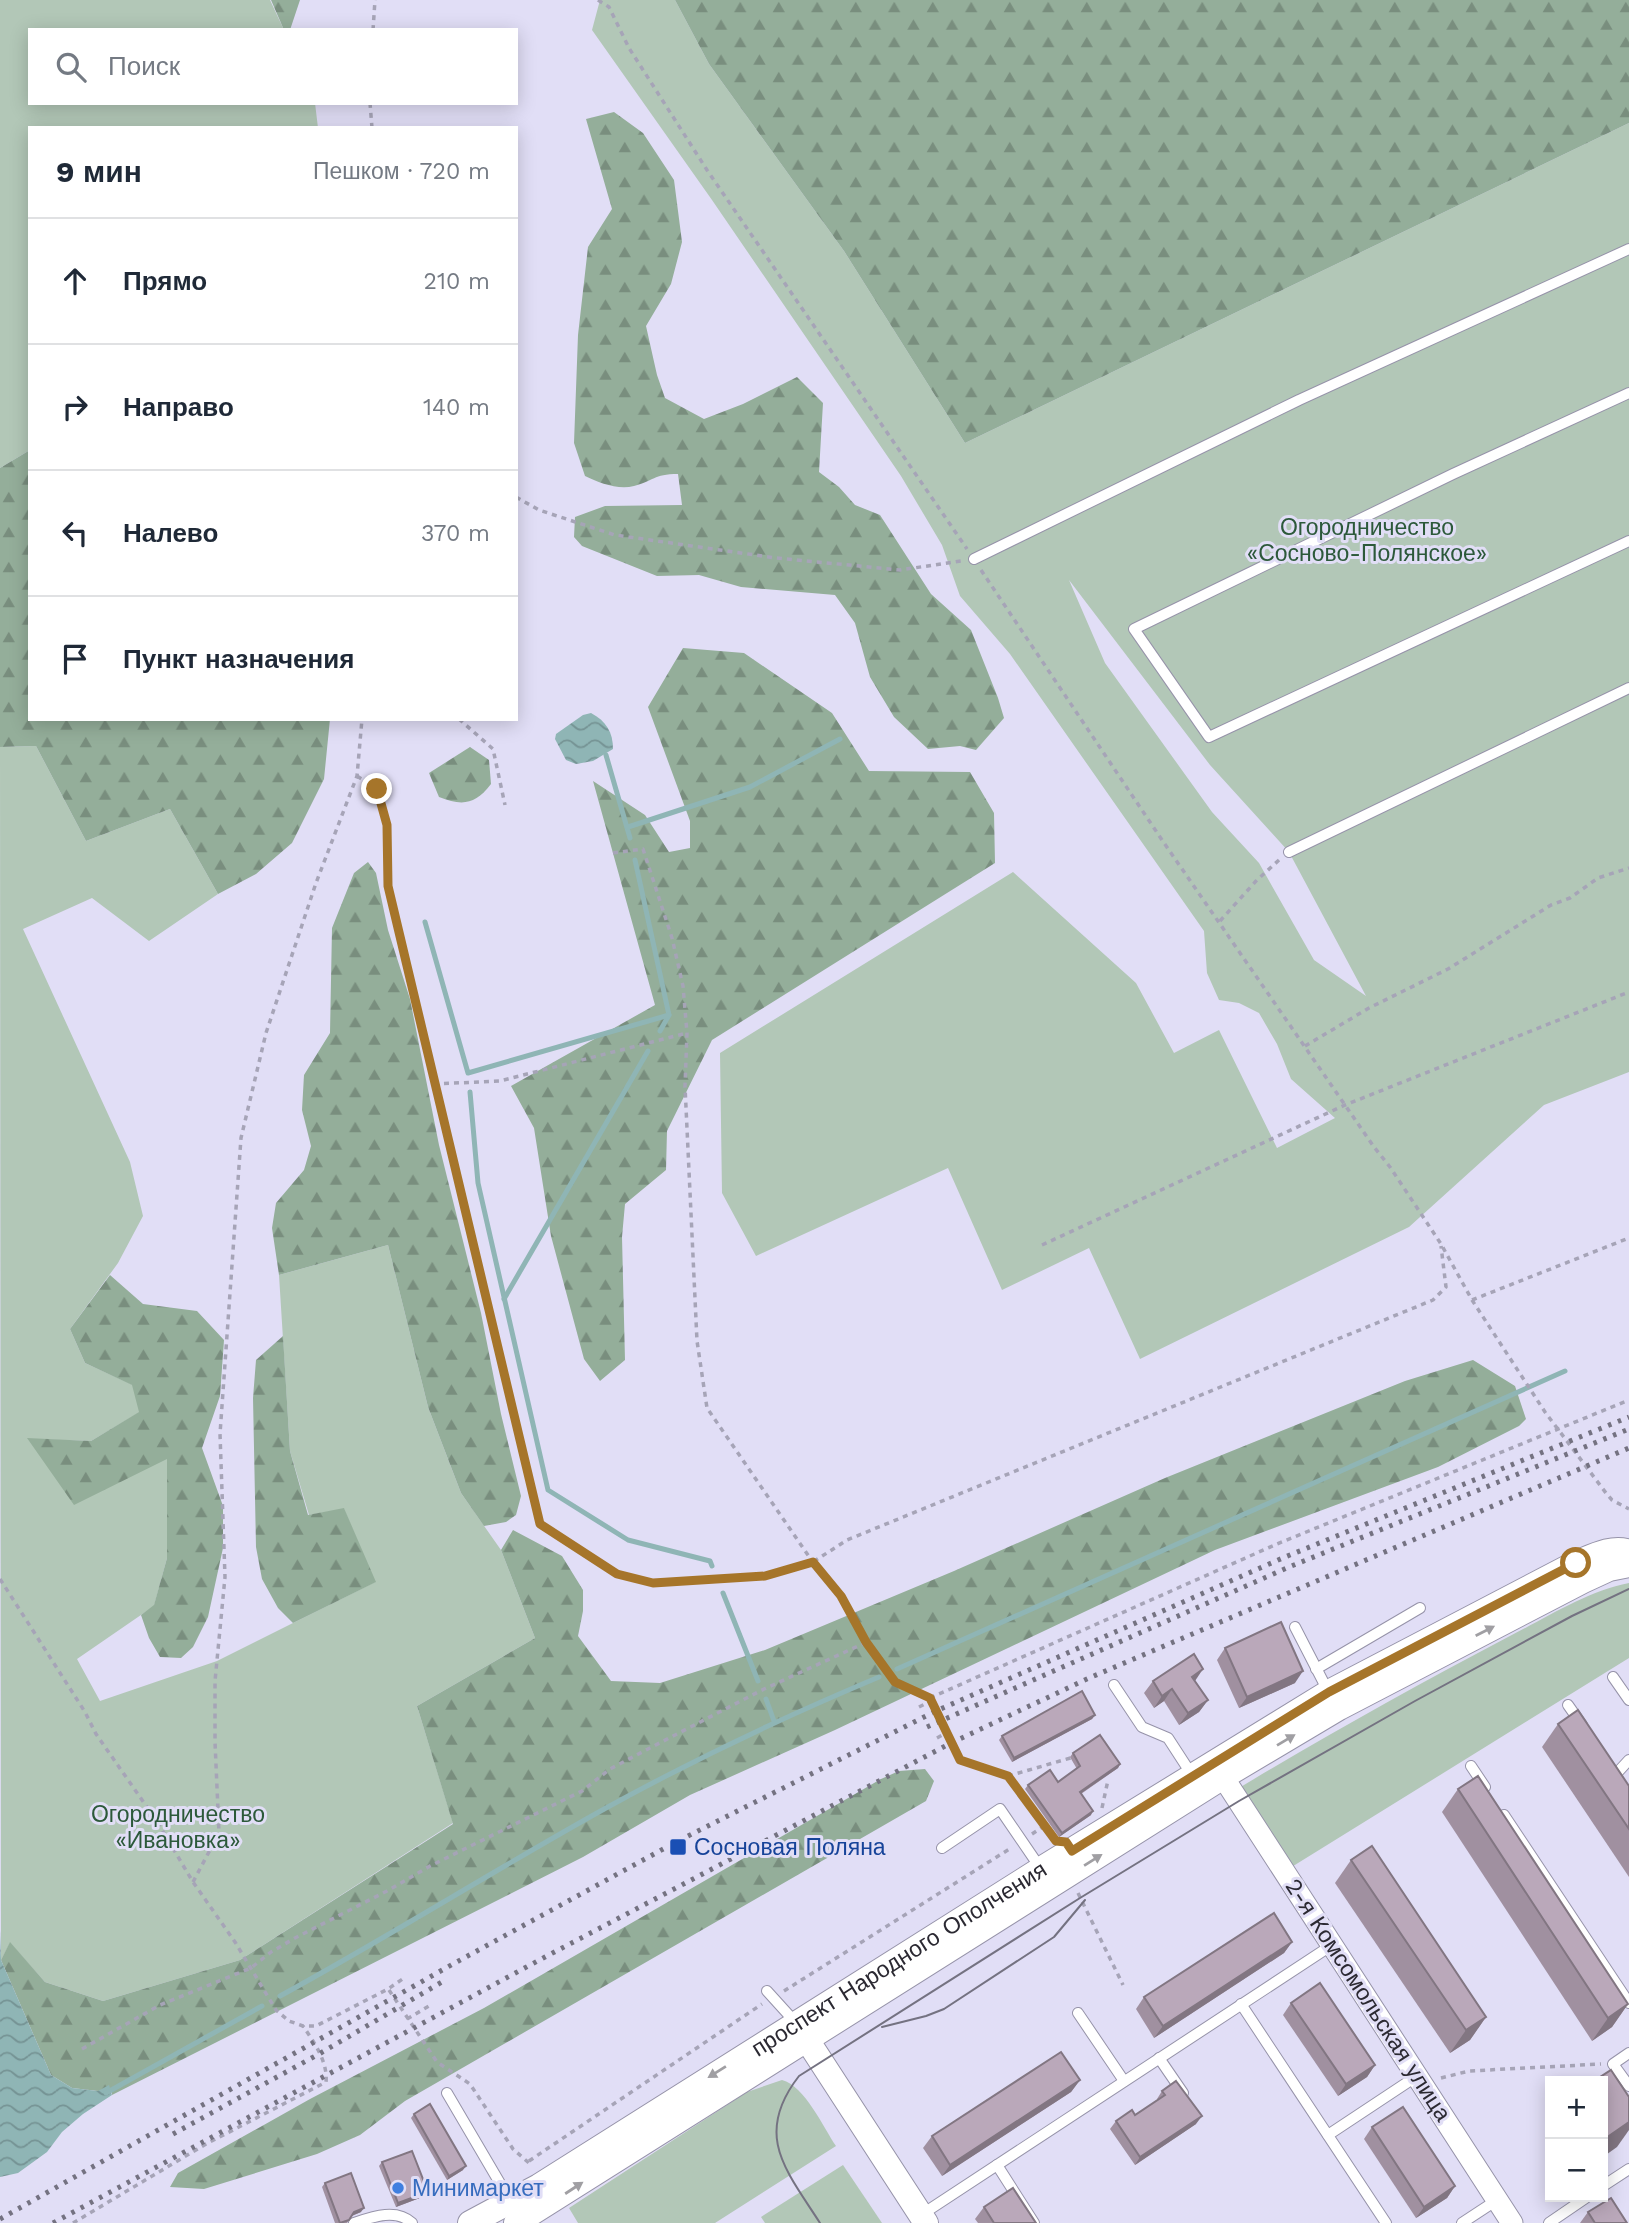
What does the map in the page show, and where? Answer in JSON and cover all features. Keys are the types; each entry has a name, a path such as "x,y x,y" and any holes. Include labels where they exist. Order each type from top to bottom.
{"street":[{"name":"проспект Народного Ополчения","path":"801,2031 1041,1869 1072,1851 1576,1563 1603,1552 1624,1549 1629,1552"},
{"name":"проспект Народного Ополчения","path":"1334,1700 1609,1569 1629,1565"},
{"name":"проспект Народного Ополчения","path":"470,2223 513,2213 1210,1772"},
{"name":"2-я Комсомольская улица","path":"1210,1772 1332,1945 1512,2223"},
{"path":"801,2031 923,2219"}],"lane":[{"path":"974,559 1299,400 1629,249"},
{"path":"1629,393 1454,474 1134,629 1209,737 1629,541"},
{"path":"1289,852 1629,688"},
{"path":"1316,1669 1420,1608"},
{"path":"1295,1627 1334,1700"},
{"path":"1614,1677 1629,1700"},
{"path":"1114,1685 1142,1727 1168,1738 1210,1772"},
{"path":"1568,1705 1592,1740"},
{"path":"1608,1763 1619,1779 1629,1760"},
{"path":"1471,1766 1629,2003"},
{"path":"942,1848 1000,1809 1041,1869"},
{"path":"923,2219 997,2165 1332,1945"},
{"path":"767,1992 801,2031"},
{"path":"1241,2004 1386,2223"},
{"path":"1079,2013 1124,2081"},
{"path":"1629,2053 1613,2064 1629,2086"},
{"path":"1159,2058 1190,2102"},
{"path":"1328,2135 1419,2079"},
{"path":"447,2093 513,2213"},
{"path":"997,2165 1034,2223"},
{"path":"1608,2183 1629,2169"},
{"path":"1462,2223 1497,2200"},
{"path":"1549,2223 1580,2202"},
{"path":"354,2223 381,2214 409,2219 412,2223"}],"path":[{"path":"373,28 374,0"},
{"path":"598,0 609,7 629,48 707,170 1390,1167 1532,1391 1606,1493 1612,1500 1629,1509"},
{"path":"370,105 372,126"},
{"path":"518,498 539,510 615,535 776,558 901,569 974,559"},
{"path":"193,1882 219,1833 215,1681 225,1577 220,1434 241,1138 266,1033 316,883 357,776 362,721"},
{"path":"461,721 493,749 505,805"},
{"path":"357,776 377,789 387,825 388,886 540,1524 617,1574 653,1583 765,1576 813,1562 847,1540 1433,1300 1446,1287 1441,1244"},
{"path":"613,853 643,849 672,939 683,986 687,1033 685,1086 697,1341 707,1408 813,1562 841,1596 866,1642 895,1682 930,1700 960,1760 1008,1776 1082,1756"},
{"path":"1220,921 1256,881 1289,852"},
{"path":"1305,1046 1369,1008 1448,969 1551,905 1570,898 1598,878 1629,868"},
{"path":"1042,1245 1345,1105 1629,992"},
{"path":"435,1084 500,1081 687,1033"},
{"path":"1472,1300 1629,1238"},
{"path":"919,1707 1277,1544 1629,1400"},
{"path":"0,1579 85,1712 96,1734 156,1820 276,2010 289,2021 303,2026 316,2026 404,1978"},
{"path":"82,2049 160,2005 251,1968 295,1938 430,1866 582,1791 610,1769 764,1689 866,1642"},
{"path":"937,1738 946,1733"},
{"path":"1008,1776 1056,1841 1066,1842 1072,1851"},
{"path":"1076,1890 1123,1985"},
{"path":"388,1989 437,2062 470,2084 513,2149 529,2161 530,2168"},
{"path":"407,2019 429,2006"},
{"path":"73,2223 206,2144 326,2082 327,2074 314,2043 303,2026"},
{"path":"1419,2079 1469,2071 1613,2064"}],"green space":[{"path":"0,0 270,0 283,28 28,28 28,105 315,105 318,126 28,126 28,451 0,468"},
{"path":"271,0 300,0 291,28 283,28"},
{"name":"Огородничество «Сосново-Полянское»","path":"600,0 675,0 709,64 844,251 965,443 1629,123 1629,1072 1544,1105 1409,1227 1140,1359 1089,1248 1002,1290 948,1168 756,1256 722,1193 720,1053 1013,872 1136,983 1174,1053 1219,1030 1277,1148 1335,1118 1291,1079 1277,1044 1259,1013 1239,1003 1219,1000 1207,973 1204,931 1010,654 960,596 942,545 901,476 592,30","holes":["1069,580 1210,765 1289,852 1366,996 1314,960 1259,863 1212,812 1105,663"]},
{"path":"675,0 1629,0 1629,123 965,443 844,251 709,64"},
{"path":"614,112 643,133 674,180 682,242 671,284 646,326 665,398 704,419 743,404 797,377 823,403 819,472 839,487 855,505 880,515 931,594 971,630 1004,718 976,750 960,746 928,749 894,717 870,677 855,623 835,595 741,587 699,575 657,576 582,546 574,537 575,517 605,506 682,505 678,474 663,475 628,487 602,483 585,476 574,443 578,335 588,247 612,209 586,119"},
{"path":"28,451 28,721 330,721 324,779 292,843 256,874 218,894 170,809 86,841 36,746 0,747 0,468"},
{"path":"683,648 744,653 832,713 869,771 970,772 994,813 995,863 712,1040 667,1131 666,1170 625,1204 622,1237 625,1360 600,1381 584,1359 551,1236 534,1128 511,1086 655,1005 593,781 645,815 669,852 690,848 690,821 648,707"},
{"name":"Огородничество «Ивановка»","path":"36,746 86,841 170,809 218,894 149,941 92,898 23,929 130,1162 143,1216 118,1263 70,1329 85,1363 133,1385 140,1412 91,1441 28,1439 167,1458 167,1558 154,1606 77,1659 100,1701 217,1661 375,1582 344,1509 309,1515 290,1451 279,1275 388,1245 428,1407 461,1493 501,1550 535,1638 417,1706 453,1823 240,1960 103,2001 45,1982 10,1943 1,1960 0,747"},
{"path":"470,747 489,760 491,784 474,800 468,802 455,802 439,797 429,773"},
{"path":"368,862 376,873 388,930 410,999 439,1145 481,1313 521,1496 516,1515 506,1522 484,1526 461,1493 428,1407 388,1245 279,1275 272,1228 276,1203 304,1170 311,1146 302,1110 304,1075 330,1033 332,928 354,873"},
{"path":"110,1275 143,1304 197,1311 224,1340 220,1396 202,1448 223,1506 223,1548 208,1617 193,1647 181,1658 160,1657 149,1638 141,1615 154,1605 167,1558 167,1459 74,1505 27,1438 91,1441 139,1412 132,1385 85,1363 70,1329"},
{"path":"283,1336 290,1451 308,1515 344,1508 376,1582 293,1623 278,1608 262,1579 256,1547 253,1398 256,1360"},
{"path":"1473,1360 1515,1386 1526,1419 1519,1426 1438,1467 1215,1550 835,1730 690,1795 583,1857 112,2095 112,2090 72,2088 51,2075 1,1960 10,1942 45,1982 103,2001 240,1960 453,1824 417,1706 535,1638 501,1550 513,1530 562,1556 583,1590 583,1611 578,1636 611,1681 660,1683 765,1650 1165,1478 1405,1381"},
{"path":"1629,1583 1629,1658 1290,1868 1239,1788 1440,1673 1552,1614 1598,1592"},
{"path":"925,1769 934,1781 926,1801 405,2101 360,2135 317,2154 204,2189 170,2187 178,2173 310,2099 484,2008 881,1779 899,1771"},
{"path":"782,2080 806,2099 836,2146 715,2223 578,2223 569,2208 747,2092"},
{"path":"843,2165 882,2223 765,2223 761,2217"}],"water":[{"path":"591,713 608,728 613,749 593,761 576,764 566,760 555,739 556,734 583,715"},
{"path":"0,1930 1,1960 51,2075 72,2088 98,2091 109,2085 112,2095 62,2132 47,2152 18,2173 0,2177"}],"building":[{"path":"1281,1622 1303,1671 1247,1697 1225,1648"},
{"path":"1194,1654 1203,1669 1192,1677 1208,1700 1188,1713 1172,1689 1162,1696 1153,1681"},
{"path":"1082,1691 1095,1715 1014,1758 1002,1736"},
{"path":"1578,1710 1629,1786 1629,1829 1558,1724"},
{"path":"1100,1735 1120,1764 1080,1792 1093,1811 1062,1833 1028,1785 1050,1770 1058,1782 1080,1766 1073,1753"},
{"path":"1478,1776 1628,2004 1608,2018 1458,1789"},
{"path":"1372,1846 1486,2017 1466,2030 1351,1860"},
{"path":"1274,1913 1292,1942 1163,2026 1144,1997"},
{"path":"1320,1983 1375,2065 1346,2084 1291,2003"},
{"path":"1061,2052 1080,2080 950,2165 932,2136"},
{"path":"1611,2070 1629,2097 1629,2122 1608,2137 1608,2076 1602,2076"},
{"path":"1176,2081 1202,2116 1140,2157 1116,2121 1132,2110 1135,2115 1165,2095 1162,2091"},
{"path":"430,2104 466,2166 449,2176 414,2114"},
{"path":"1403,2107 1455,2186 1424,2207 1372,2127"},
{"path":"412,2151 428,2192 398,2203 382,2162"},
{"path":"351,2173 364,2208 354,2212 349,2220 340,2223 325,2183"},
{"path":"1013,2188 1036,2223 994,2223 984,2207"},
{"path":"1611,2198 1627,2223 1595,2223 1588,2212"}],"waterway":[{"path":"628,827 750,787 840,739"},
{"path":"606,755 630,838"},
{"path":"635,860 669,1015 660,1031"},
{"path":"425,922 468,1073 669,1015"},
{"path":"504,1299 648,1051"},
{"path":"470,1092 478,1183 548,1490 628,1540 710,1561 712,1566"},
{"path":"897,1669 1565,1371"},
{"path":"723,1593 758,1681"},
{"path":"280,1996 639,1790 741,1739 879,1677"},
{"path":"766,1699 774,1721"},
{"path":"106,2093 262,2006"}],"tram line":[{"path":"820,2223 786,2169 776,2134 778,2116 785,2097 799,2076 1239,1801 1415,1701 1572,1616 1629,1589"},
{"path":"882,2027 944,2009 1054,1937 1085,1900"}],"railway":[{"path":"0,2219 676,1842 936,1711 1285,1557 1629,1417"},
{"path":"927,1727 1289,1567 1629,1429"},
{"path":"53,2223 545,1957 951,1743 1089,1678 1629,1448"},
{"path":"173,2134 319,2054 447,1979"}],"place":[{"name":"Сосновая Поляна","path":"678,1847"},
{"name":"Минимаркет","path":"398,2188"}],"route":[{"path":"377,789 387,825 388,886 540,1524 617,1574 653,1583 765,1576 813,1562 841,1596 866,1642 895,1682 930,1698 960,1760 1008,1776 1056,1841 1066,1842 1072,1851 1329,1692 1576,1563"}]}
